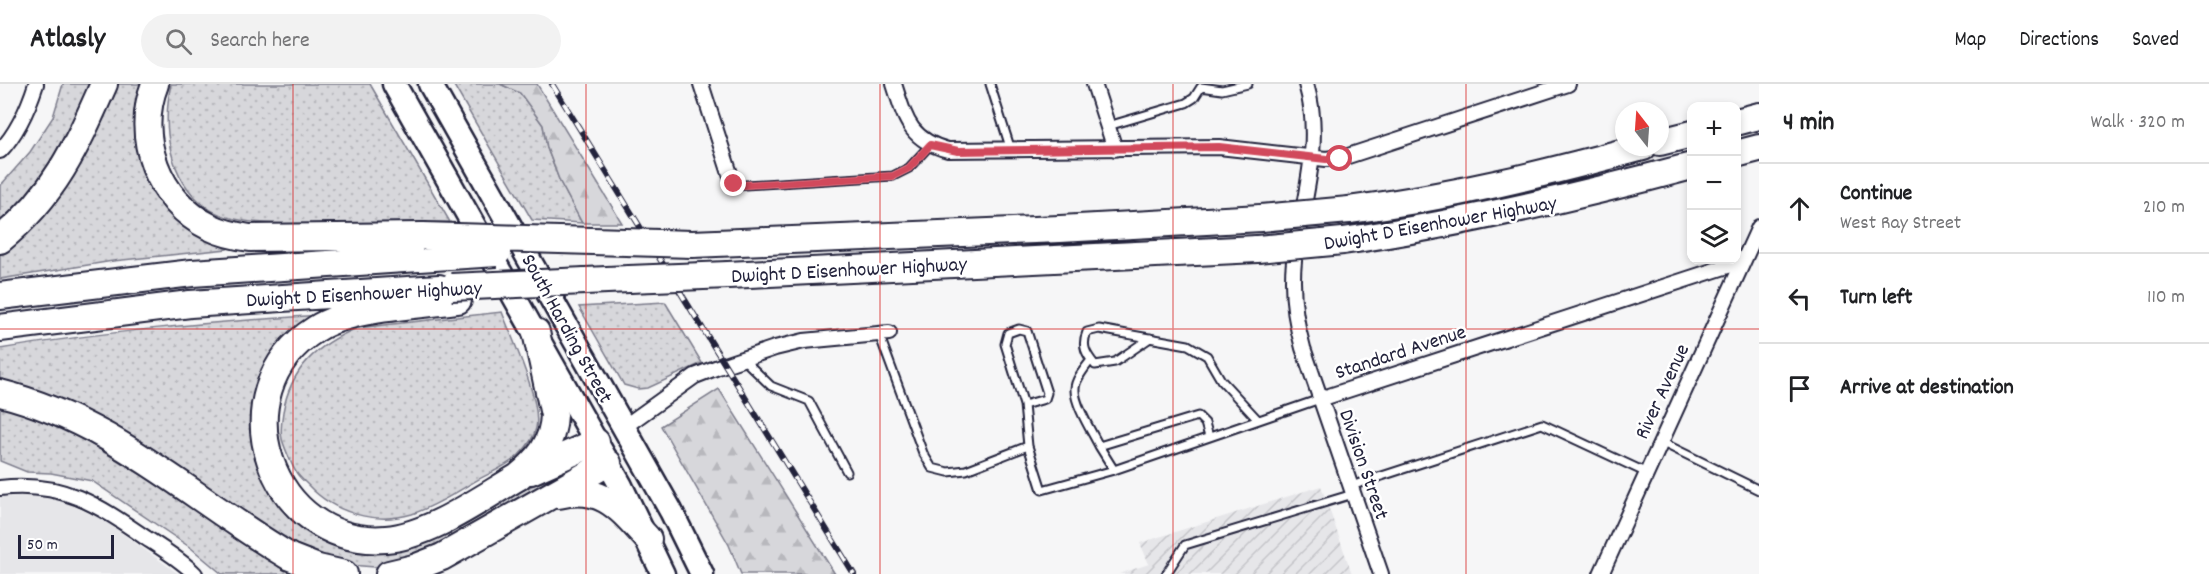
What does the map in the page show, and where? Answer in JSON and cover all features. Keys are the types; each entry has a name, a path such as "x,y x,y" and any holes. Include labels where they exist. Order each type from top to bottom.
{"highway":[{"path":"0,240 33,209 60,174 76,146 104,84"},
{"path":"155,84 149,108 148,130 152,157 159,177 169,192 185,210 203,223 226,233 257,238 428,247"},
{"path":"1741,121 1759,116"},
{"path":"1669,140 1687,135"},
{"name":"Dwight D Eisenhower Highway","path":"0,296 428,247 702,244 1261,218 1399,204 1492,186 1615,154"},
{"name":"Dwight D Eisenhower Highway","path":"0,328 190,304 306,295 455,294 585,281 1257,249 1343,242 1517,211 1687,167"},
{"path":"455,294 352,314 328,323 310,333 282,363 268,393 263,422 269,460 285,491 307,513 340,532 370,539 393,538 422,531 518,477 602,452"},
{"path":"518,477 545,450 553,428 553,403 536,332"},
{"path":"0,393 48,407 91,427 134,452 290,557 318,568 344,574"},
{"path":"389,574 414,568 442,557 547,499 602,452"},
{"path":"547,499 570,493 598,495 619,507 648,539"}],"main road":[{"name":"South Harding Street","path":"394,84 602,452 648,539 663,574"},
{"name":"South Harding Street","path":"430,84 671,511 702,574"},
{"path":"602,452 624,427"}],"street":[{"path":"0,151 25,114 36,84"},
{"path":"701,84 732,180"},
{"path":"894,84 906,121 925,141 958,151 1231,148 1313,158 1346,157 1526,91 1568,84"},
{"path":"1094,84 1115,149"},
{"name":"Division Street","path":"1306,84 1313,120 1313,158 1294,261 1293,290 1301,339 1381,574"},
{"name":"River Avenue","path":"1601,574 1759,226"},
{"name":"Standard Avenue","path":"1320,399 1743,261"},
{"path":"624,427 695,376 804,341 884,334"},
{"path":"0,488 46,489 75,496 97,505 175,557 195,574"}],"lane":[{"path":"990,84 1011,150"},
{"path":"1108,126 1186,103 1194,98 1201,85 1222,90 1248,84"},
{"path":"732,180 737,185 745,185 893,176 909,168 925,141"},
{"path":"884,334 923,453 932,468 948,472 966,470 1028,446 1024,405 1005,344 1008,333 1019,329 1027,331 1032,342 1047,393 1045,399 1024,405"},
{"path":"1150,338 1115,362 1095,365 1085,353 1083,340 1087,332 1099,329 1150,338 1188,345 1208,356 1221,380 1258,420"},
{"path":"743,359 771,386 809,400 847,472"},
{"path":"1091,360 1081,373 1075,389 1083,417 1114,470"},
{"name":"Standard Avenue","path":"1028,446 1042,490 1114,470 1320,399"},
{"path":"1099,446 1198,416 1205,423 1209,437"},
{"path":"1166,574 1185,545 1542,424 1647,473"},
{"path":"1661,442 1759,490"}],"shaded area":[{"path":"1321,486 1352,574 1119,574 1149,564 1140,543"},
{"path":"41,496 69,504 103,520 179,574 0,574 0,497"}],"green space":[{"path":"63,84 91,84 67,136 33,193 0,226 0,186 30,152 53,117"},
{"path":"113,84 145,84 177,218 200,234 227,242 227,249 113,261 0,279 0,250"},
{"path":"171,84 370,84 450,222 272,224 252,222 218,214 205,206 183,181 176,166 168,134 168,100"},
{"path":"453,84 500,84 520,93 543,125 547,148 560,182 582,223 532,220"},
{"path":"500,84 537,84 622,223 582,223 560,182 547,148 543,125 520,93"},
{"path":"665,302 702,363 648,388 638,389 624,385 579,307"},
{"path":"502,312 531,387 537,417 532,440 514,459 435,504 412,514 398,517 370,517 343,509 318,495 299,476 282,439 283,412 292,383 299,371 318,350 357,328"},
{"path":"322,315 252,428 342,544 374,551 420,544 543,480 564,471 567,476 414,560 375,567 324,563 0,382 0,349 161,328"},
{"path":"719,389 835,574 741,574 729,545 661,426"},
{"path":"0,405 68,430 186,502 232,537 269,561 298,574 222,574 191,548 92,481 51,473 27,472 0,461"}],"railway":[{"path":"552,84 854,574"}],"route":[{"path":"734,184 893,176 918,161 930,145 958,151 1231,148 1340,159"}]}
